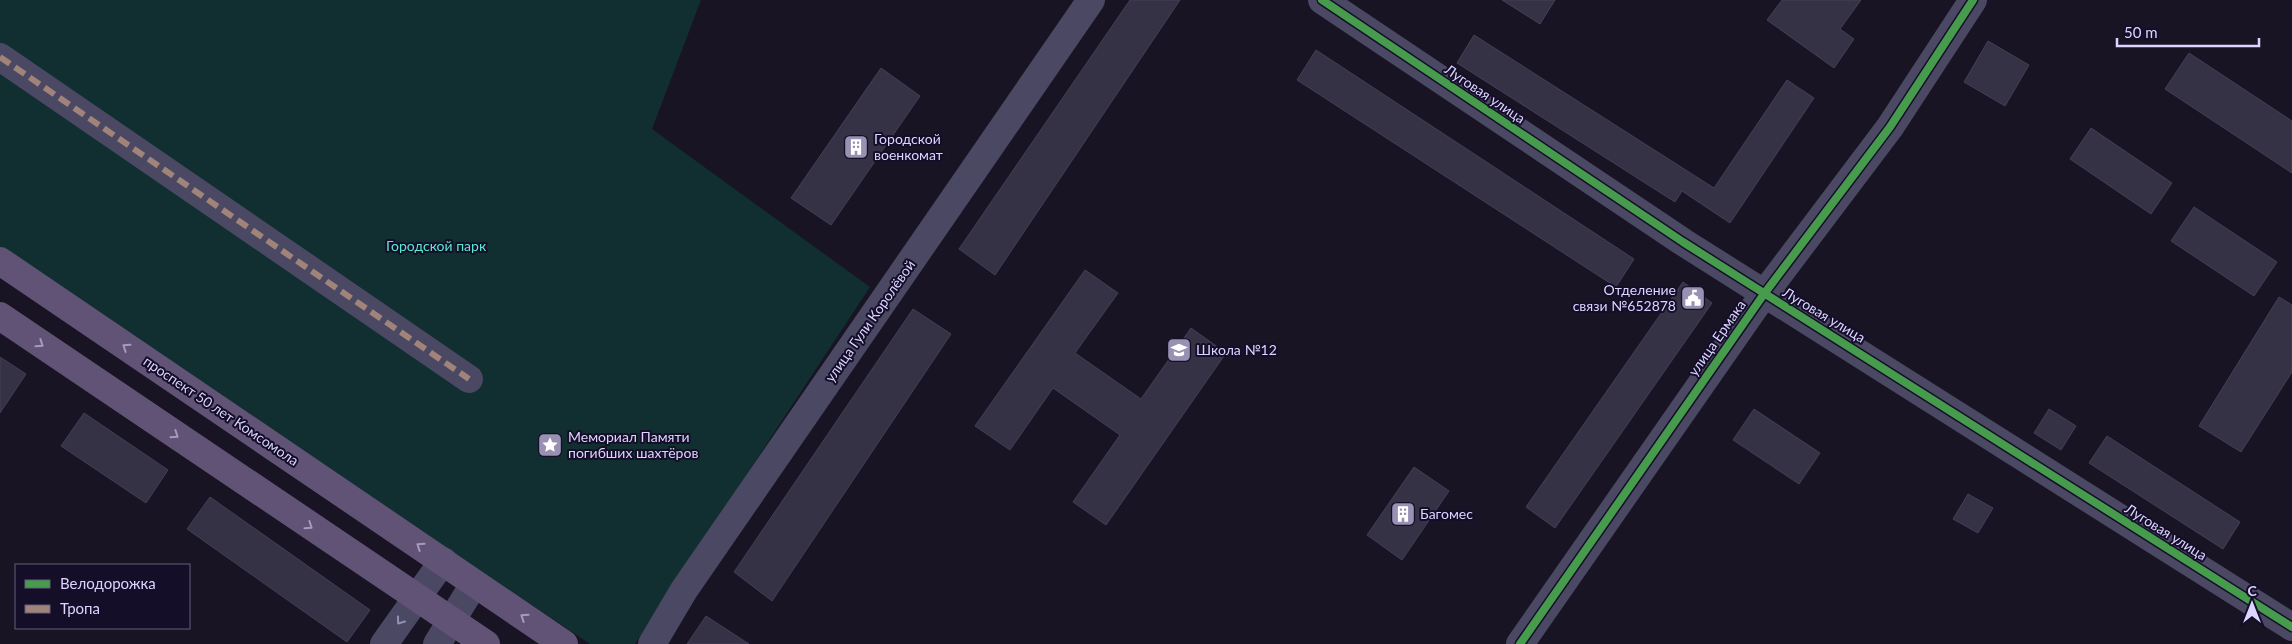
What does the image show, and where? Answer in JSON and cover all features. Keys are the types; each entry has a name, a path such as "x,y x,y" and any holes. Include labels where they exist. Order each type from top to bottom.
{"main road":[{"name":"проспект 50 лет Комсомола","path":"0,261 564,644"},
{"path":"0,316 486,644"}],"street":[{"name":"улица Гули Королёвой","path":"652,644 690,582 1091,0"},
{"name":"Луговая улица","path":"1322,0 1764,294 1816,324 2292,628"},
{"name":"улица Ермака","path":"1520,644 1764,294 1890,128 1973,0"},
{"path":"0,57 469,379"},
{"path":"384,644 443,561"},
{"path":"437,644 474,584"}],"green space":[{"name":"Городской парк","path":"0,0 701,0 652,129 870,287 635,644 590,644 0,250"}],"building":[{"path":"1130,0 1180,0 995,275 959,249"},
{"path":"1502,0 1555,0 1540,24"},
{"path":"1782,0 1861,0 1840,29 1854,39 1834,68 1767,20"},
{"path":"1474,35 1714,188 1787,80 1814,98 1730,223 1682,191 1675,202 1457,63"},
{"path":"1988,41 2029,65 2005,106 1964,82"},
{"path":"1316,50 1634,259 1616,287 1297,80"},
{"path":"2189,53 2292,121 2292,173 2165,89"},
{"name":"Городской военкомат","path":"881,68 920,96 831,225 791,198"},
{"path":"2091,128 2172,183 2151,214 2070,159"},
{"path":"2194,207 2277,262 2254,296 2171,241"},
{"path":"1085,270 1118,293 1075,353 1141,399 1191,328 1226,353 1106,525 1073,502 1120,435 1053,388 1010,450 975,426"},
{"path":"1683,282 1712,303 1555,528 1526,507"},
{"path":"2279,297 2292,305 2292,372 2241,452 2199,426"},
{"path":"913,309 951,334 772,601 734,572"},
{"path":"0,357 26,374 0,413"},
{"path":"1754,409 1820,453 1799,484 1733,440"},
{"path":"2049,409 2076,426 2061,450 2034,433"},
{"path":"84,413 168,470 146,503 61,446"},
{"path":"2107,436 2240,522 2223,549 2089,463"},
{"name":"Багомес","path":"1414,467 1449,491 1402,560 1367,535"},
{"path":"1968,494 1993,508 1978,533 1953,519"},
{"path":"210,497 370,610 347,642 187,529"},
{"path":"706,616 749,644 687,644"}],"marked path":[{"path":"0,57 469,379"}],"cycle path":[{"path":"1322,0 1683,242 2292,627"},
{"path":"1520,644 1764,294 1890,127 1973,0"}],"place":[{"name":"Городской военкомат","path":"856,147"},
{"name":"Отделение связи №652878","path":"1693,298"},
{"name":"Школа №12","path":"1179,350"},
{"name":"Мемориал Памяти погибших шахтёров","path":"550,445"},
{"name":"Багомес","path":"1403,514"}]}
